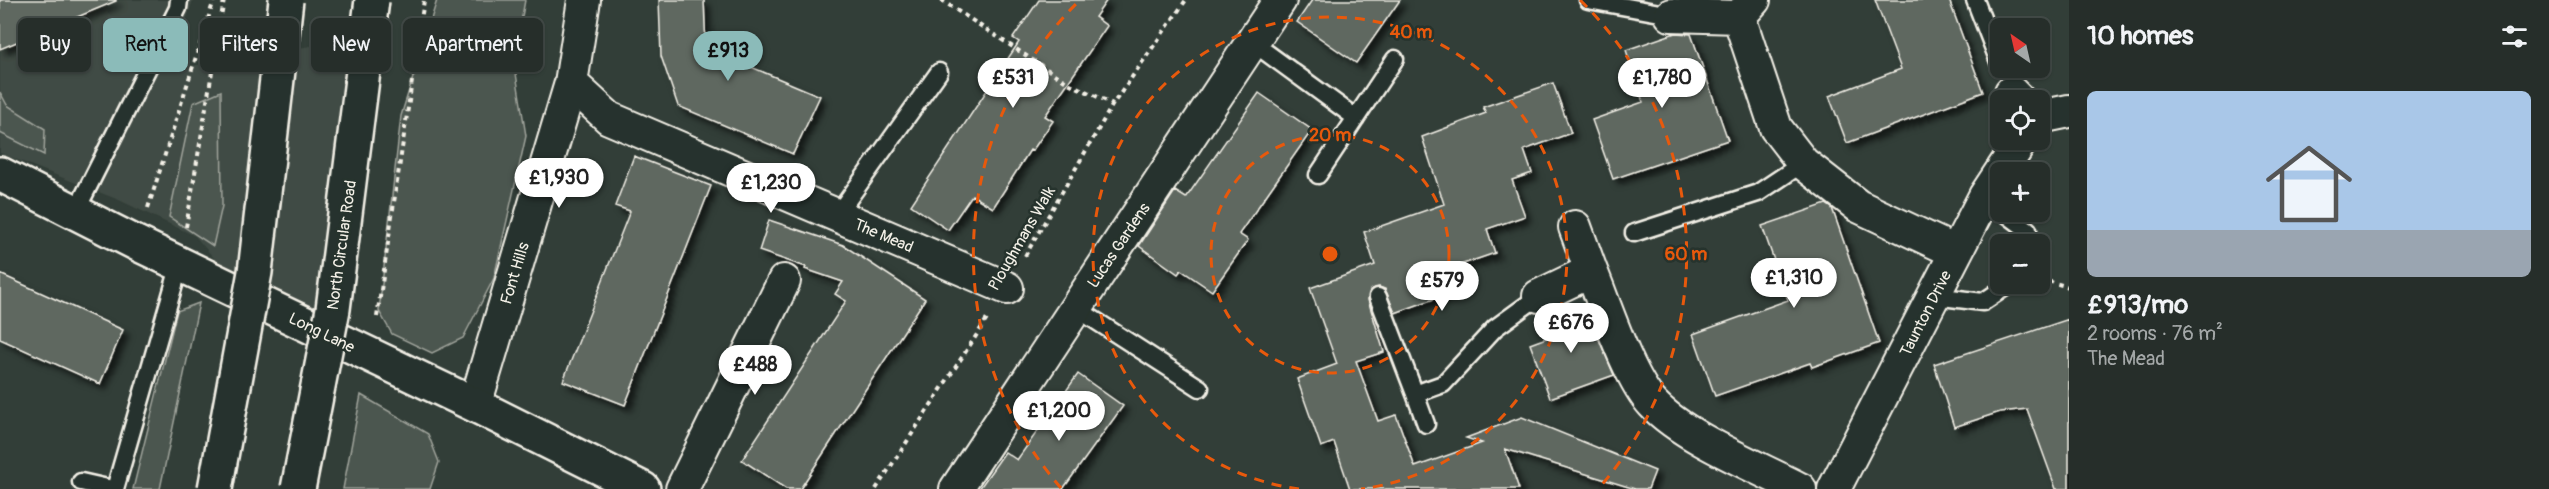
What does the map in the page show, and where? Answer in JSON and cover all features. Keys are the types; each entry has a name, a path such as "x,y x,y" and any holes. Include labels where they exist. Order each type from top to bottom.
{"main road":[{"path":"215,489 255,272 286,0"},
{"name":"North Circular Road","path":"298,489 333,309 372,0"},
{"name":"Long Lane","path":"0,174 136,243 475,405 644,489"}],"street":[{"name":"Font Hills","path":"475,405 571,83 584,0"},
{"name":"Lucas Gardens","path":"956,489 1280,0"},
{"path":"1671,15 1747,8 1776,128 1803,163 1858,206 1956,252"},
{"name":"The Mead","path":"571,83 609,118 1007,288"},
{"path":"2050,115 2069,111"},
{"name":"Taunton Drive","path":"1834,489 1956,252 1990,214"},
{"path":"1575,227 1632,369 1653,403 1684,429 1800,489"},
{"path":"1539,296 1591,271"},
{"path":"682,489 784,281"}],"lane":[{"path":"76,211 178,8 179,0"},
{"path":"1588,0 1671,15"},
{"path":"1975,0 2008,82"},
{"path":"1252,42 1356,118"},
{"path":"1318,175 1395,59"},
{"path":"837,215 939,72"},
{"path":"1634,233 1758,193 1803,163"},
{"path":"2018,222 2028,230 2028,234"},
{"path":"81,482 114,489 180,264"},
{"path":"1934,296 1983,302 1995,294"},
{"path":"1415,394 1443,384 1495,328 1539,296"},
{"path":"1378,297 1426,424"},
{"path":"1076,308 1200,388"}],"path":[{"path":"136,243 214,0"},
{"path":"180,264 224,0"},
{"path":"371,356 424,0"},
{"path":"941,0 1068,82 1113,104"},
{"name":"Ploughmans Walk","path":"876,489 1007,288 1113,104 1186,0"},
{"path":"2050,282 2069,287"}],"shaded area":[{"path":"0,0 193,0 187,18 103,18 103,72 188,72 188,67 200,65 200,72 299,72 299,48 311,46 311,72 364,72 329,335 243,292 195,236 119,200 0,153"},
{"path":"437,0 525,0 522,18 431,18"},
{"path":"415,72 516,72 526,136 494,278 463,338 432,353 392,334 379,311 401,116"},
{"path":"221,91 222,206 213,246 169,217 193,103"},
{"path":"0,92 7,105 45,129 44,155 0,133"},
{"path":"199,303 160,489 133,489 177,311"},
{"path":"361,395 428,434 439,462 430,489 343,489"}],"building":[{"path":"0,0 116,0 75,18 18,18 18,42 0,49"},
{"path":"659,0 704,0 706,48 820,96 793,154 678,106 661,56"},
{"path":"1039,0 1107,0 1095,17 1107,26 1045,116 1053,121 1032,151 1030,150 993,208 972,195 948,230 911,205 1019,42 1013,38"},
{"path":"1312,0 1400,0 1356,63 1297,22"},
{"path":"1875,0 1949,0 1983,92 1847,143 1829,96 1901,69"},
{"path":"1675,33 1691,34 1728,140 1613,179 1592,120 1643,102 1626,50"},
{"path":"1553,83 1571,133 1524,150 1532,173 1512,180 1525,216 1487,229 1495,253 1463,264 1467,276 1439,287 1442,296 1395,313 1385,289 1379,287 1370,290 1368,300 1384,352 1356,361 1378,421 1396,415 1415,467 1482,443 1466,438 1522,417 1655,471 1648,489 1635,489 1505,449 1519,489 1350,489 1334,442 1321,447 1297,379 1337,364 1310,288 1375,265 1364,232 1444,204 1422,137 1486,113 1483,107"},
{"path":"1259,93 1312,130 1239,234 1248,240 1212,291 1181,270 1178,274 1139,246 1175,191 1186,198"},
{"path":"634,156 711,186 625,405 563,381 630,211 615,206"},
{"path":"1826,204 1832,208 1879,343 1812,367 1810,363 1715,396 1693,334 1788,300 1762,226"},
{"path":"769,220 843,245 925,299 800,489 786,489 742,460 846,301 835,294 843,282 759,251"},
{"path":"0,274 123,330 100,384 0,339"},
{"path":"1585,306 1614,375 1550,398 1530,344 1557,334 1551,318"},
{"path":"2069,319 2069,489 2056,489 2027,409 2000,412 1954,427 1934,364"},
{"path":"1078,374 1123,406 1063,489 979,489 1005,452 1017,460"}]}
